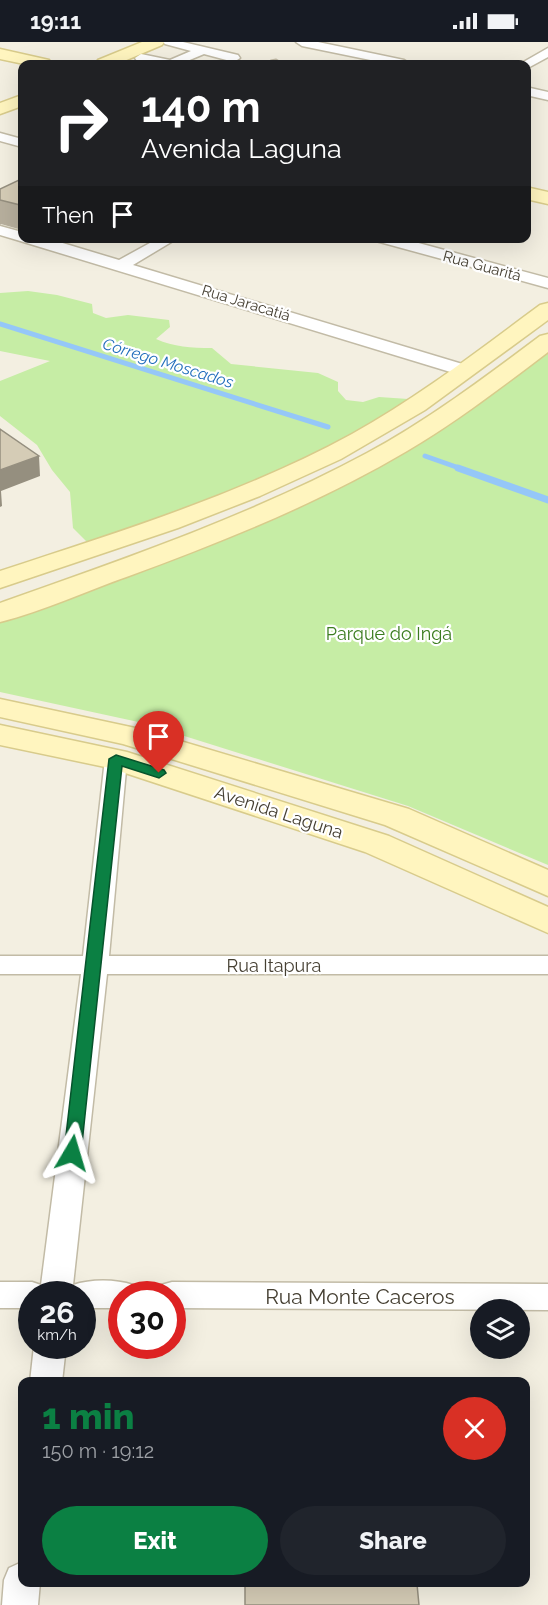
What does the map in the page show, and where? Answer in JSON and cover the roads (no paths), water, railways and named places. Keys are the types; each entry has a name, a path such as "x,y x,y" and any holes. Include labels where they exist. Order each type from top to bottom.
{"main road":[{"path":"113,60 156,42"},
{"path":"0,54 26,60"},
{"path":"0,65 18,69"},
{"path":"0,109 18,102"},
{"path":"531,181 548,185"},
{"path":"531,194 548,198"},
{"path":"0,580 94,549 245,493 333,454 403,414 548,310"},
{"path":"0,613 158,556 294,500 375,459 436,423 548,341"},
{"name":"Avenida Laguna","path":"0,708 129,736 397,817 548,884"},
{"name":"Avenida Laguna","path":"0,735 116,759 377,844 548,921"}],"street":[{"path":"169,42 234,58"},
{"path":"302,42 382,60"},
{"path":"180,60 203,50"},
{"path":"531,62 548,52"},
{"path":"187,57 201,60"},
{"path":"141,58 151,60"},
{"path":"531,92 548,96"},
{"path":"0,137 18,142"},
{"path":"0,230 18,236"},
{"name":"Rua Jaracatiá","path":"46,243 463,370"},
{"path":"122,265 162,243"},
{"name":"Rua Guaritá","path":"399,243 548,284"},
{"path":"58,1281 95,965 116,759"},
{"name":"Rua Itapura","path":"0,965 548,965"},
{"path":"0,1295 18,1295"},
{"name":"Rua Monte Caceros","path":"186,1295 548,1298"},
{"path":"47,1377 49,1359"},
{"path":"20,1605 21,1587"}],"waterway":[{"name":"Córrego Moscados","path":"0,324 328,427"},
{"name":"Córrego Moscados","path":"425,456 462,469"},
{"name":"Córrego Moscados","path":"458,468 548,500"}],"park label":[{"name":"Parque do Ingá","path":"389,633"}]}
